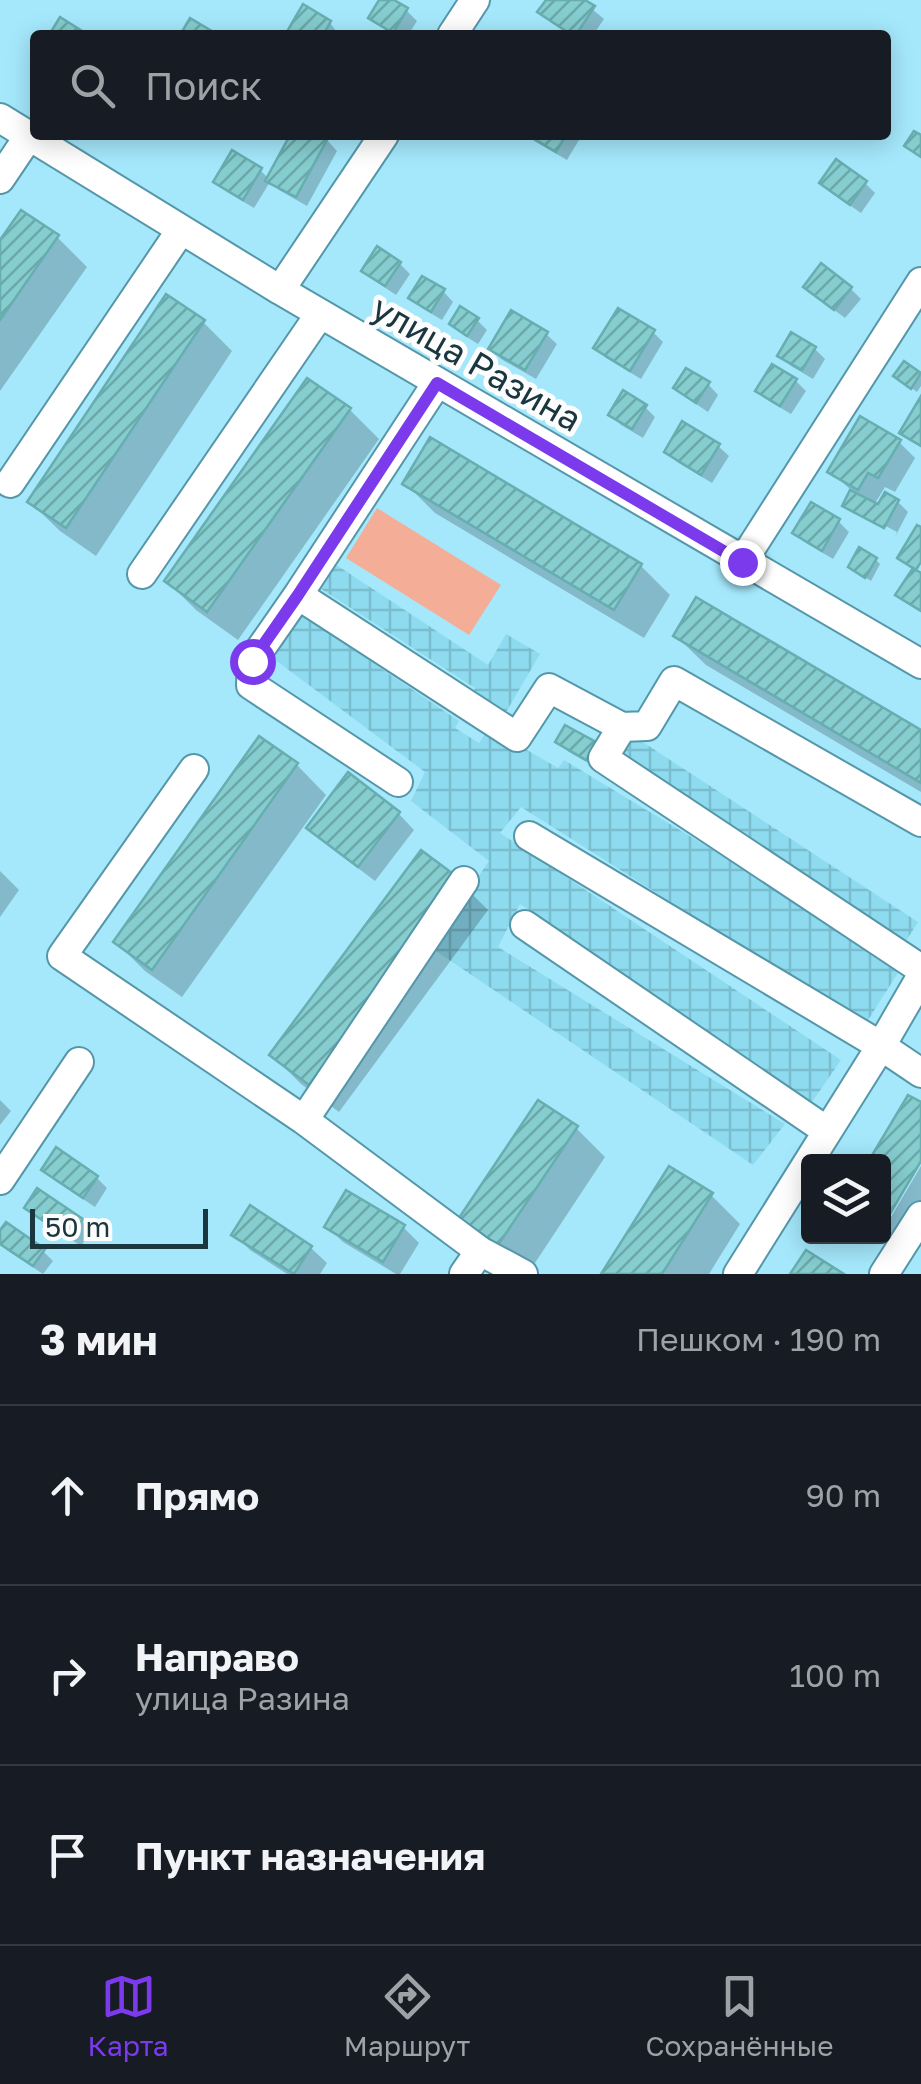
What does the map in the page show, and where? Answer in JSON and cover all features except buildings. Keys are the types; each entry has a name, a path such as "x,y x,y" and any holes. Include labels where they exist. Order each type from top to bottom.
{"street":[{"path":"455,30 476,0"},
{"name":"улица Разина","path":"0,118 28,136"},
{"path":"0,179 28,136"},
{"name":"улица Разина","path":"35,140 320,314 921,664"},
{"path":"280,290 381,140"},
{"path":"10,483 181,230"},
{"path":"742,562 921,282"},
{"path":"142,574 320,314"},
{"path":"398,782 251,685 252,661 437,383"},
{"path":"298,595 517,737 549,688 622,726 647,726 674,681 921,822"},
{"path":"622,726 602,758 921,973 881,1046 738,1274"},
{"path":"194,769 62,956 304,1120 472,1262 523,1274"},
{"path":"529,836 881,1046 921,1074"},
{"path":"304,1120 464,881"},
{"path":"524,925 827,1131"},
{"path":"0,1180 79,1062"},
{"path":"884,1274 921,1216"}],"shaded area":[{"path":"377,508 501,585 469,635 346,558"},
{"path":"332,562 488,665 506,634 540,654 502,719 470,698 475,688 318,587"},
{"path":"296,611 459,721 455,728 479,743 489,728 558,768 564,760 903,965 865,1025 521,807 500,833 841,1060 810,1105 520,904 498,947 785,1124 753,1165 430,947 489,861 411,801 425,772 266,653"},
{"path":"632,735 918,922 904,944 617,756"}],"route":[{"path":"252,661 437,383 742,562"}]}
